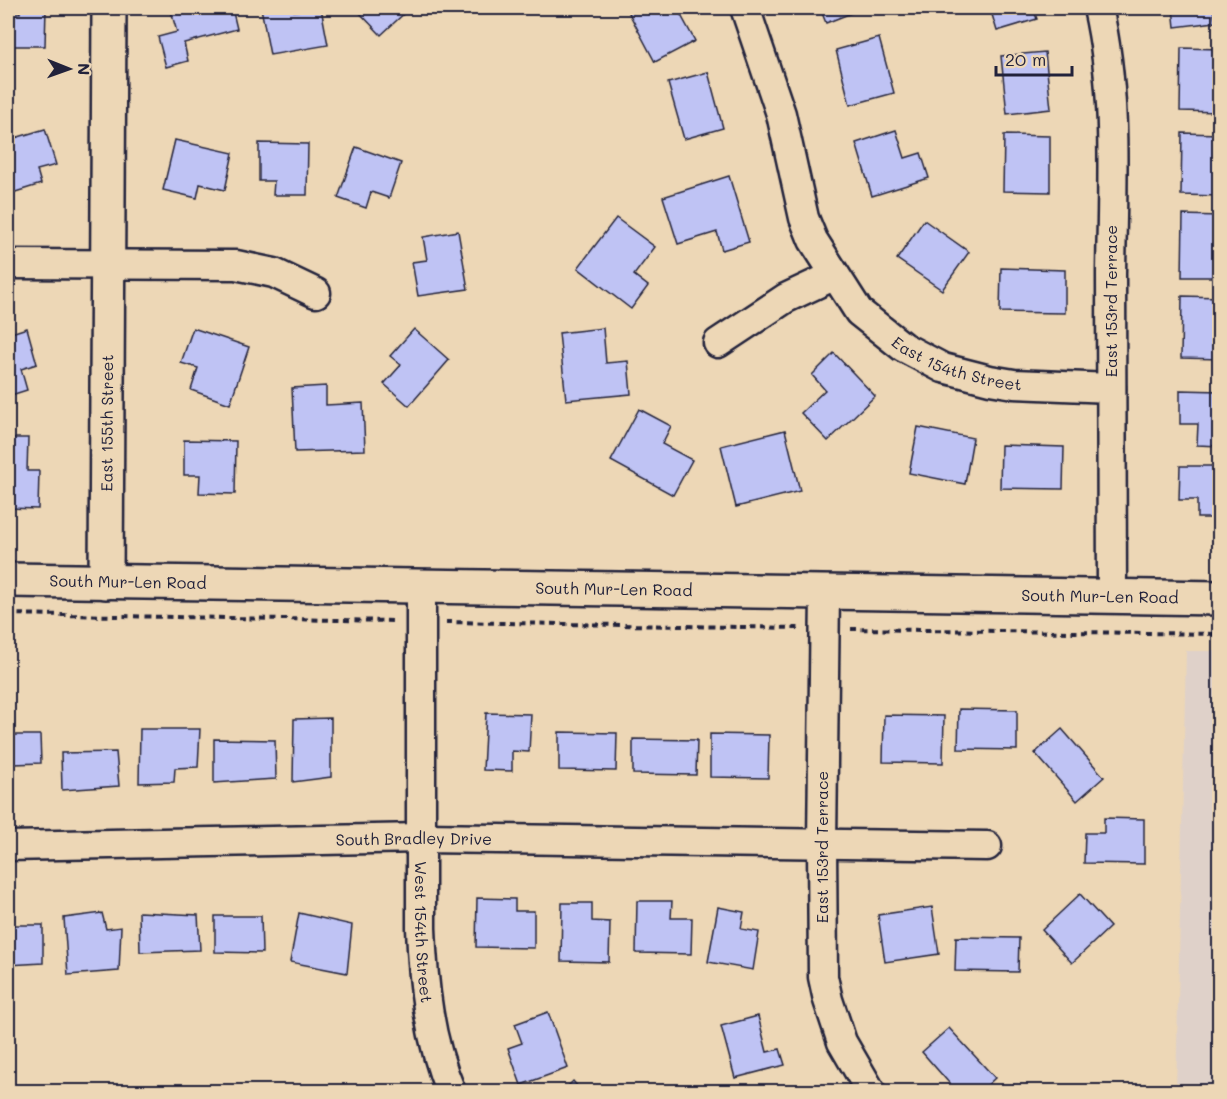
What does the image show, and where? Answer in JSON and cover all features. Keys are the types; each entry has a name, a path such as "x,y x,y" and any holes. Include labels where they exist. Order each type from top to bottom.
{"main road":[{"name":"East 155th Street","path":"106,582 109,8"},
{"name":"South Mur-Len Road","path":"8,580 1220,597"}],"street":[{"name":"East 154th Street","path":"745,8 781,114 804,218 813,240 860,312 903,347 943,368 1014,384 1111,388"},
{"name":"East 153rd Terrace","path":"1098,8 1106,41 1113,110 1112,596"},
{"path":"8,264 236,265 274,273 316,293"},
{"path":"718,344 786,298 835,275"},
{"name":"West 154th Street","path":"421,587 423,978 430,1022 451,1092"},
{"name":"East 153rd Terrace","path":"825,592 823,977 842,1042 871,1092"},
{"name":"South Bradley Drive","path":"8,846 422,838 987,846"}],"path":[{"path":"8,614 1220,634"}],"shaded area":[{"path":"1186,651 1219,651 1219,1091 1176,1091"}],"building":[{"path":"20,8 46,8 45,46 8,46 8,12 20,13"},
{"path":"170,8 232,8 237,29 184,43 188,61 166,67 158,37 177,32"},
{"path":"261,8 293,8 294,11 321,8 328,45 270,55"},
{"path":"359,8 410,8 381,35 357,10"},
{"path":"639,8 677,8 695,41 655,62 629,13"},
{"path":"820,8 864,8 826,23"},
{"path":"990,8 1033,8 1037,19 997,31"},
{"path":"1173,8 1213,8 1215,22 1175,27"},
{"path":"879,38 894,93 850,105 836,50"},
{"path":"1181,48 1220,49 1220,112 1180,111"},
{"path":"1045,52 1051,109 1007,114 1001,56"},
{"path":"708,72 723,128 684,139 668,83"},
{"path":"45,129 56,165 37,170 41,184 9,194 8,140"},
{"path":"896,130 905,158 921,153 929,178 872,196 856,143"},
{"path":"1182,133 1220,134 1220,196 1181,195"},
{"path":"1004,135 1050,136 1050,192 1003,191"},
{"path":"175,140 233,153 225,190 200,184 197,198 163,190"},
{"path":"259,143 308,144 307,195 273,195 274,181 259,181"},
{"path":"356,147 401,163 389,198 371,192 366,208 338,198"},
{"path":"729,176 749,242 722,250 717,232 678,244 663,197"},
{"path":"1183,215 1220,216 1220,277 1182,277"},
{"path":"616,218 655,247 634,275 648,286 631,309 578,268"},
{"path":"924,220 969,252 942,290 897,259"},
{"path":"458,231 468,289 418,296 412,262 427,260 423,237"},
{"path":"1001,268 1065,270 1065,313 1000,312"},
{"path":"1182,296 1220,297 1220,359 1181,358"},
{"path":"27,328 37,364 21,369 27,390 8,396 8,334"},
{"path":"193,328 249,347 230,404 191,390 198,368 181,363"},
{"path":"603,328 606,363 628,361 631,394 566,400 559,333"},
{"path":"414,329 449,360 409,406 384,384 401,365 390,356"},
{"path":"834,353 875,396 828,441 801,413 825,390 812,375"},
{"path":"326,386 326,405 363,403 365,450 295,452 292,388"},
{"path":"1180,390 1220,391 1220,446 1197,445 1198,424 1180,424"},
{"path":"639,409 671,426 662,444 692,460 673,495 611,461"},
{"path":"918,427 973,438 965,484 909,473"},
{"path":"785,430 800,491 736,507 721,446"},
{"path":"8,438 28,438 27,471 39,471 38,509 8,508"},
{"path":"184,440 236,441 235,494 199,493 200,475 184,475"},
{"path":"1001,445 1064,447 1063,489 1000,488"},
{"path":"1180,466 1220,466 1220,518 1197,518 1197,500 1179,500"},
{"path":"959,709 1017,710 1017,750 958,749"},
{"path":"486,713 531,714 529,752 512,751 512,771 483,770"},
{"path":"884,715 944,716 943,763 883,762"},
{"path":"331,718 331,777 293,782 294,719"},
{"path":"140,729 200,729 198,767 175,768 174,782 139,783"},
{"path":"1062,729 1104,777 1077,801 1035,753"},
{"path":"559,732 617,733 616,771 559,770"},
{"path":"710,734 769,735 768,778 710,777"},
{"path":"8,735 40,735 41,763 14,764 14,789 8,790"},
{"path":"214,739 275,740 276,779 214,783"},
{"path":"633,739 697,740 696,775 633,774"},
{"path":"116,752 119,786 62,790 61,753"},
{"path":"1104,818 1144,819 1144,864 1084,863 1085,833 1104,833"},
{"path":"1080,894 1110,927 1072,963 1042,930"},
{"path":"477,898 515,899 515,911 534,911 534,948 476,947"},
{"path":"637,901 672,901 671,918 692,918 691,954 636,953"},
{"path":"562,903 592,903 592,921 610,922 609,962 561,961"},
{"path":"718,907 744,912 741,929 759,932 753,970 708,962"},
{"path":"932,907 939,954 885,962 878,915"},
{"path":"139,912 198,915 200,950 140,952"},
{"path":"102,913 106,929 121,927 119,971 68,975 64,918"},
{"path":"299,913 352,925 347,973 290,962"},
{"path":"215,916 261,916 262,953 215,952"},
{"path":"8,925 43,925 43,963 8,965"},
{"path":"956,937 1019,938 1018,972 955,971"},
{"path":"548,1012 568,1068 521,1085 508,1048 522,1043 515,1024"},
{"path":"758,1016 767,1052 780,1049 785,1065 735,1078 721,1026"},
{"path":"949,1028 995,1078 980,1092 957,1092 922,1052"},
{"path":"573,1081 582,1092 562,1092"}]}
